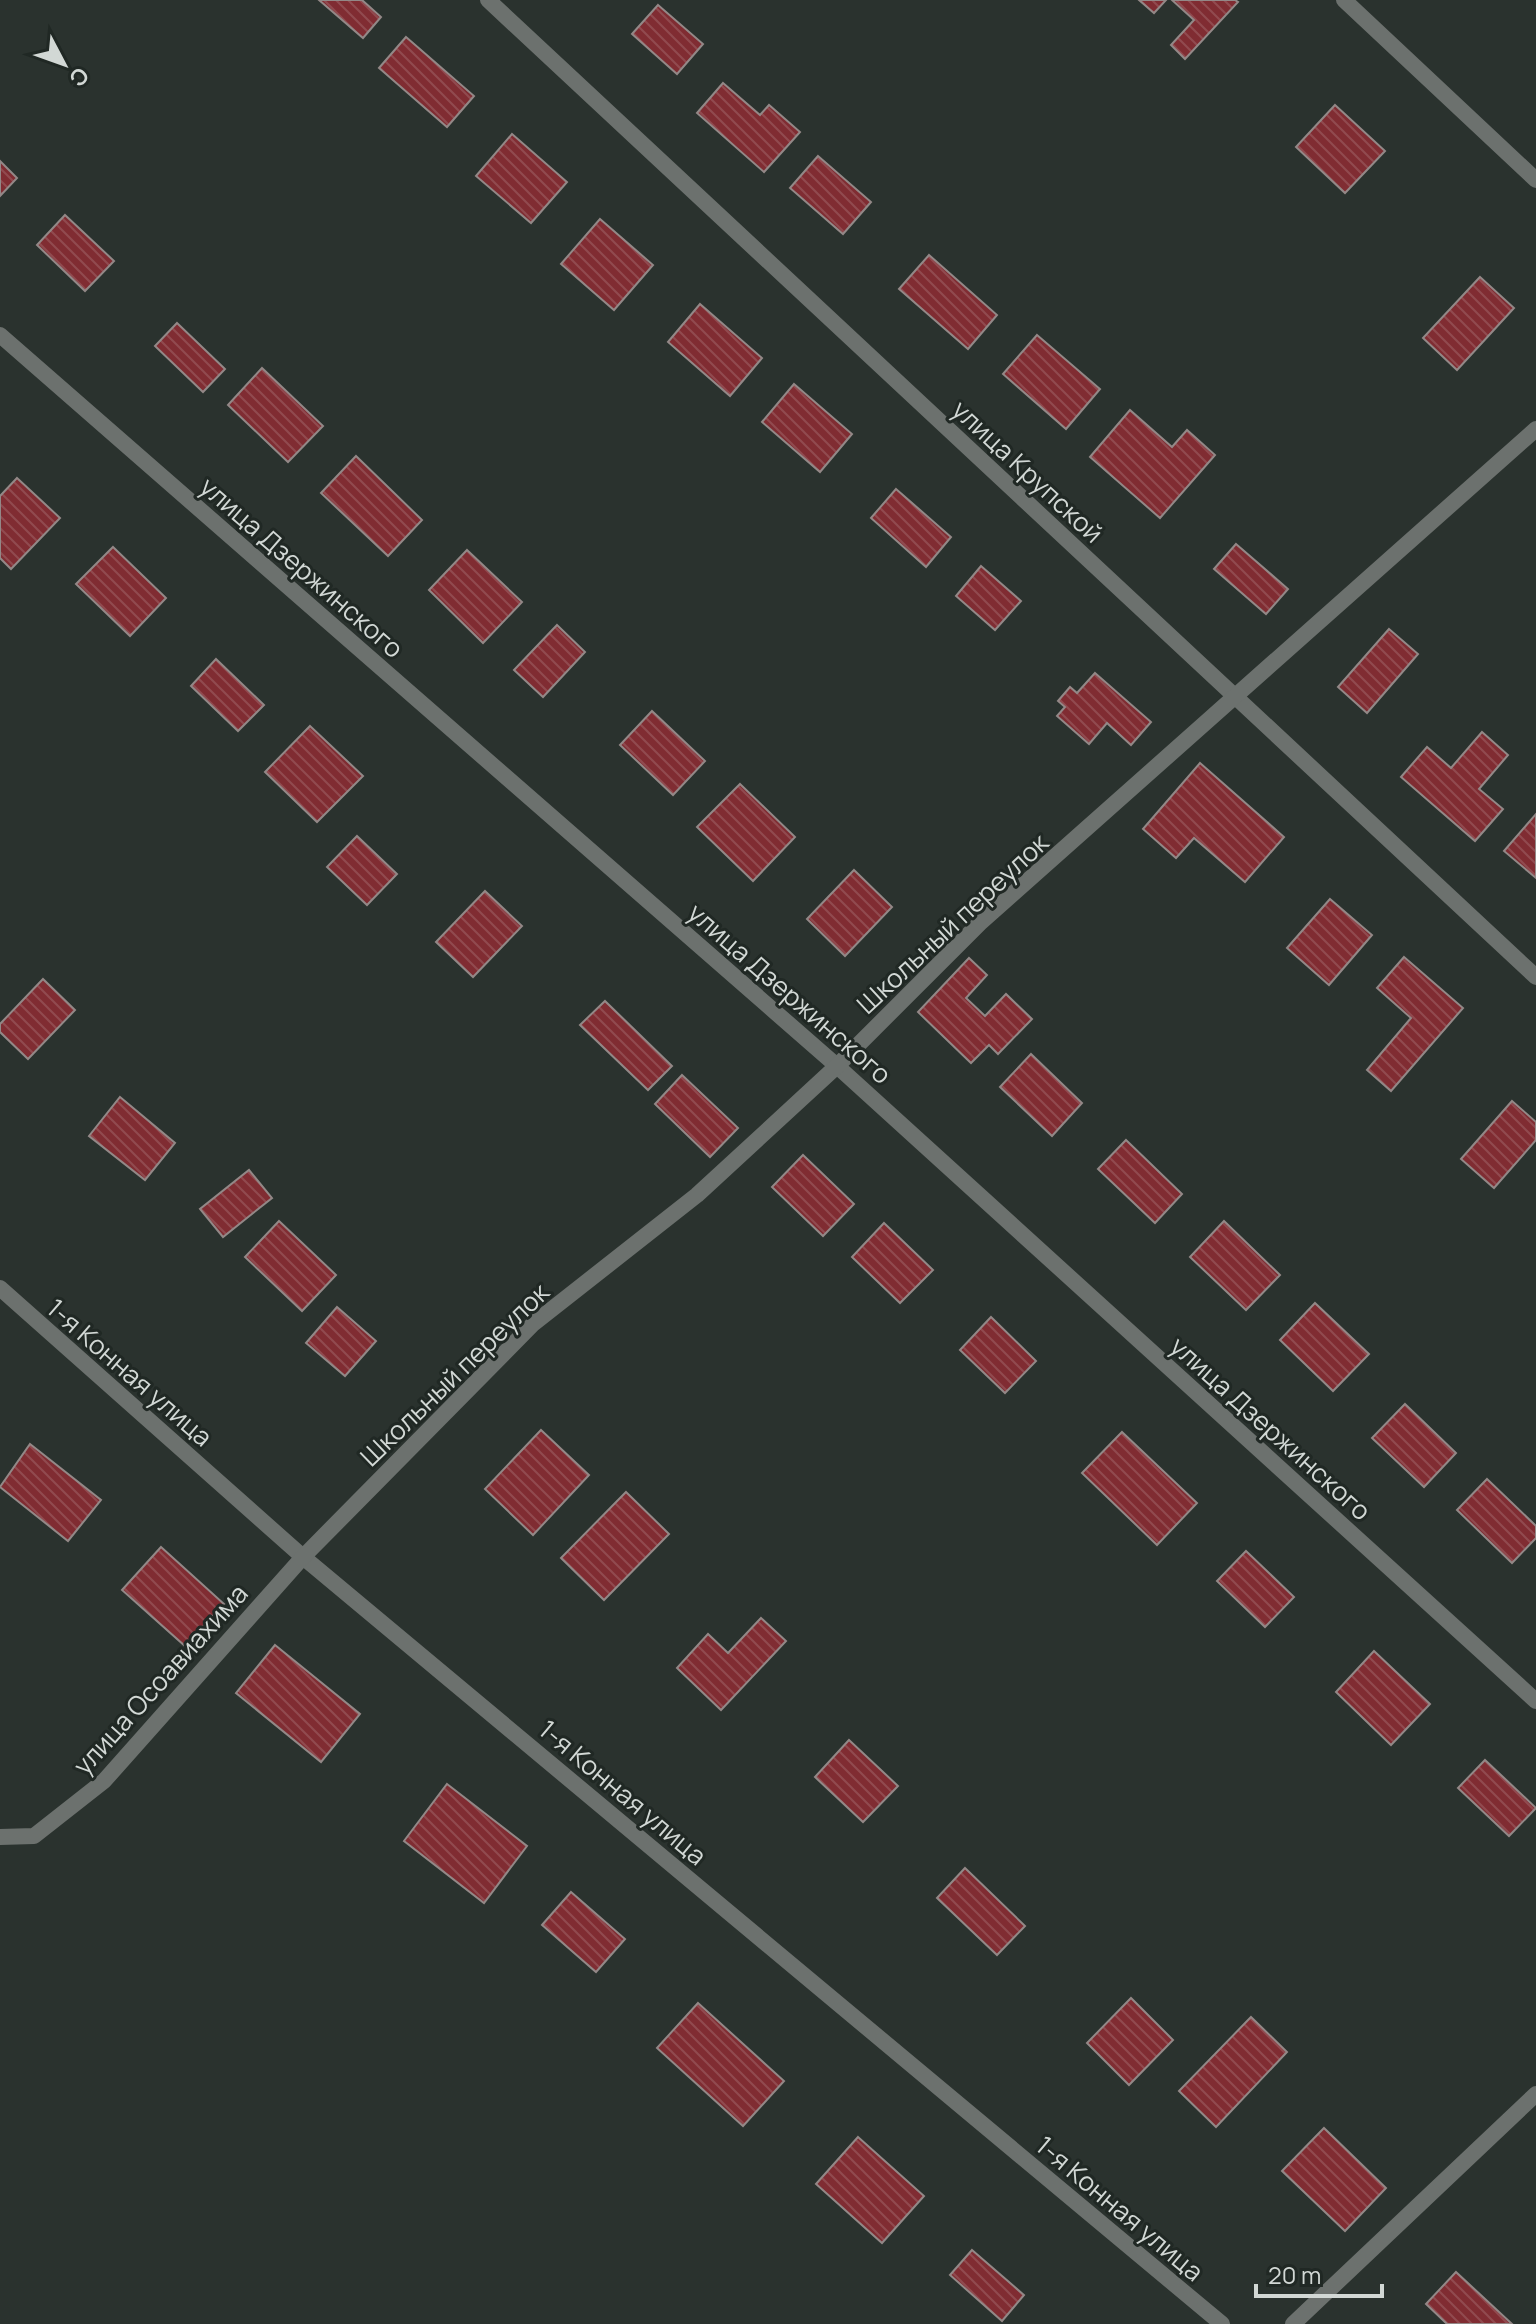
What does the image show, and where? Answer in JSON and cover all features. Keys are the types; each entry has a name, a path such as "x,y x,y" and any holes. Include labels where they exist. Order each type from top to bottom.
{"street":[{"name":"улица Крупской","path":"488,0 1536,977"},
{"path":"1344,0 1536,180"},
{"name":"улица Дзержинского","path":"0,335 837,1066 1536,1701"},
{"name":"Школьный переулок","path":"303,1557 533,1324 697,1195 837,1066 980,923 1536,429"},
{"name":"1-я Конная улица","path":"0,1288 303,1557 1222,2324"},
{"name":"улица Осоавиахима","path":"0,1837 34,1836 104,1781 303,1557"},
{"path":"1293,2324 1536,2094"}],"building":[{"path":"319,0 362,0 381,17 363,38"},
{"path":"1139,0 1166,0 1154,13"},
{"path":"1172,0 1238,2 1185,59 1171,45 1194,20"},
{"path":"658,5 703,44 677,74 632,34"},
{"path":"406,37 474,96 447,127 379,68"},
{"path":"723,83 760,115 769,105 800,132 764,172 697,113"},
{"path":"1335,105 1385,151 1345,193 1296,147"},
{"path":"512,134 567,182 531,223 476,176"},
{"path":"818,156 871,202 843,234 790,188"},
{"path":"0,161 17,178 0,196"},
{"path":"65,215 114,261 85,291 37,245"},
{"path":"600,219 653,265 614,310 561,264"},
{"path":"929,255 997,315 968,349 899,289"},
{"path":"1480,277 1514,308 1457,370 1423,338"},
{"path":"700,304 762,358 730,396 668,342"},
{"path":"177,323 225,369 203,392 155,346"},
{"path":"1037,335 1100,389 1066,429 1003,374"},
{"path":"262,368 323,426 288,462 228,405"},
{"path":"794,384 852,434 820,472 762,422"},
{"path":"1130,410 1172,447 1187,430 1215,455 1160,518 1090,457"},
{"path":"356,456 422,520 388,556 321,493"},
{"path":"17,478 60,518 11,569 0,558 0,496"},
{"path":"896,489 951,537 926,567 871,518"},
{"path":"1236,544 1288,589 1266,614 1214,569"},
{"path":"113,547 166,598 130,636 76,584"},
{"path":"467,550 522,602 483,643 429,590"},
{"path":"981,566 1021,601 995,630 956,596"},
{"path":"557,625 585,652 543,697 514,670"},
{"path":"1389,629 1418,654 1367,713 1338,687"},
{"path":"216,659 264,705 238,731 191,686"},
{"path":"1095,673 1151,722 1131,745 1107,723 1089,744 1057,716 1065,707 1058,701 1070,687 1077,693"},
{"path":"652,711 705,761 673,795 620,745"},
{"path":"310,726 363,776 317,822 265,772"},
{"path":"1482,732 1508,755 1479,789 1503,809 1475,841 1401,777 1427,747 1451,768"},
{"path":"1200,763 1284,837 1245,882 1194,838 1176,858 1143,829"},
{"path":"740,784 795,837 753,881 697,827"},
{"path":"1536,814 1536,878 1504,851"},
{"path":"357,836 397,874 367,905 327,867"},
{"path":"854,870 892,907 845,956 807,919"},
{"path":"485,891 522,926 473,977 436,942"},
{"path":"1330,899 1372,935 1329,985 1287,948"},
{"path":"1404,957 1463,1008 1391,1091 1367,1070 1411,1018 1377,988"},
{"path":"969,958 987,975 966,998 985,1016 1006,994 1032,1019 998,1054 989,1045 971,1063 918,1012"},
{"path":"43,979 75,1010 28,1059 0,1032 0,1024"},
{"path":"605,1001 672,1066 648,1090 580,1025"},
{"path":"1031,1054 1082,1103 1052,1136 1000,1087"},
{"path":"682,1075 738,1128 710,1157 655,1104"},
{"path":"120,1097 175,1143 145,1180 89,1136"},
{"path":"1512,1101 1536,1122 1536,1140 1494,1188 1461,1159"},
{"path":"1126,1140 1182,1194 1155,1223 1098,1169"},
{"path":"803,1155 854,1204 823,1236 772,1187"},
{"path":"249,1170 272,1198 223,1237 200,1209"},
{"path":"279,1221 336,1275 302,1311 245,1257"},
{"path":"1224,1221 1280,1275 1246,1310 1190,1257"},
{"path":"884,1223 933,1270 900,1303 852,1257"},
{"path":"1315,1303 1369,1354 1333,1391 1280,1340"},
{"path":"337,1307 376,1341 345,1376 306,1343"},
{"path":"991,1317 1036,1361 1005,1393 960,1350"},
{"path":"1405,1404 1456,1453 1424,1487 1372,1438"},
{"path":"541,1430 589,1475 533,1535 485,1489"},
{"path":"1122,1432 1197,1503 1157,1545 1082,1473"},
{"path":"30,1444 101,1500 68,1541 0,1487"},
{"path":"1487,1479 1536,1526 1536,1538 1512,1563 1457,1510"},
{"path":"626,1492 669,1534 604,1600 561,1558"},
{"path":"161,1547 224,1604 185,1646 122,1590"},
{"path":"1246,1551 1294,1597 1265,1627 1217,1581"},
{"path":"761,1618 786,1641 721,1710 677,1668 708,1634 728,1653"},
{"path":"275,1645 360,1714 321,1762 236,1693"},
{"path":"1374,1651 1430,1704 1391,1745 1336,1692"},
{"path":"849,1740 898,1786 863,1822 815,1777"},
{"path":"1485,1760 1536,1808 1509,1836 1458,1788"},
{"path":"447,1784 527,1846 484,1903 404,1841"},
{"path":"965,1868 1025,1926 997,1955 937,1898"},
{"path":"571,1892 625,1939 596,1972 542,1925"},
{"path":"1131,1998 1173,2040 1129,2085 1087,2043"},
{"path":"698,2003 784,2081 743,2126 657,2048"},
{"path":"1251,2017 1287,2052 1216,2127 1179,2091"},
{"path":"1324,2128 1386,2188 1345,2231 1282,2171"},
{"path":"858,2137 924,2196 882,2243 816,2184"},
{"path":"972,2250 1024,2295 1002,2321 950,2275"},
{"path":"1456,2272 1512,2324 1447,2324 1426,2304"}]}
